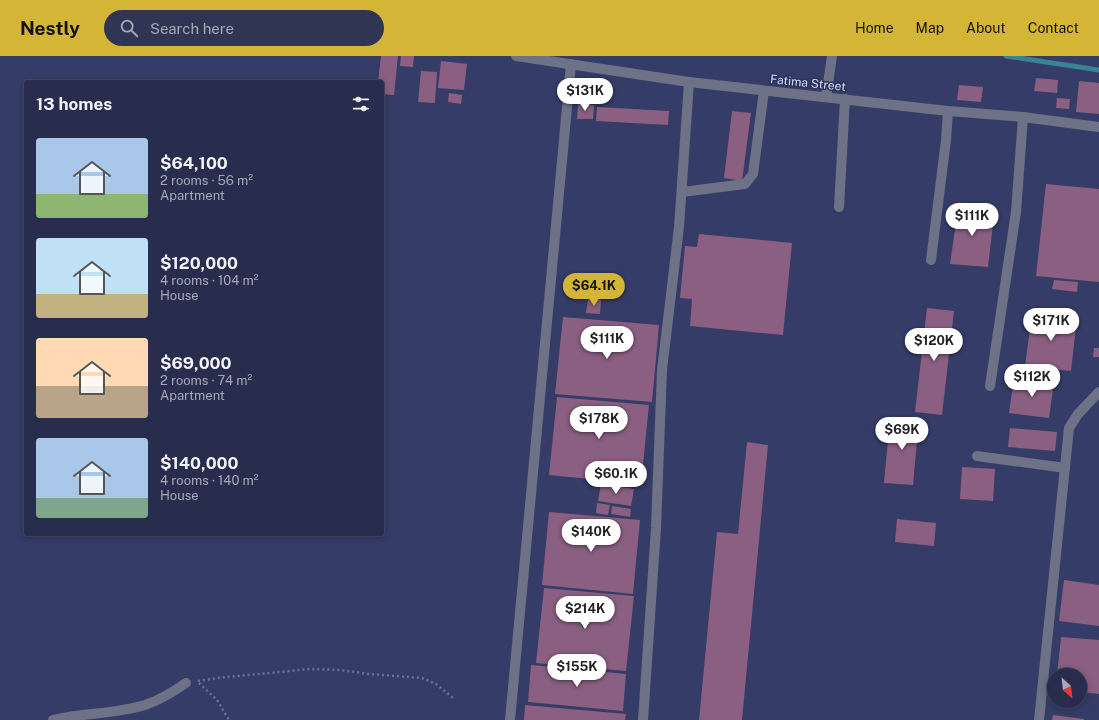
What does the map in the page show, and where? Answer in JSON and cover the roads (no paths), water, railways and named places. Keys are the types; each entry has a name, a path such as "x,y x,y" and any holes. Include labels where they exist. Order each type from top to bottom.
{"street":[{"name":"Fatima Street","path":"516,56 689,82 948,111 1023,117 1099,127"},
{"path":"826,97 832,56"},
{"path":"510,720 571,64"},
{"path":"643,720 656,528 662,370 680,226 689,82"},
{"path":"682,192 745,184 753,174 764,91"},
{"path":"839,207 845,99"},
{"path":"931,260 946,140 948,111"},
{"path":"990,386 1016,212 1023,117"},
{"path":"1039,720 1069,428 1078,414 1099,392"},
{"path":"977,456 1065,468"},
{"path":"53,720 72,716 125,710 145,705 168,695 186,683"}],"waterway":[{"path":"1006,56 1099,70"}]}
